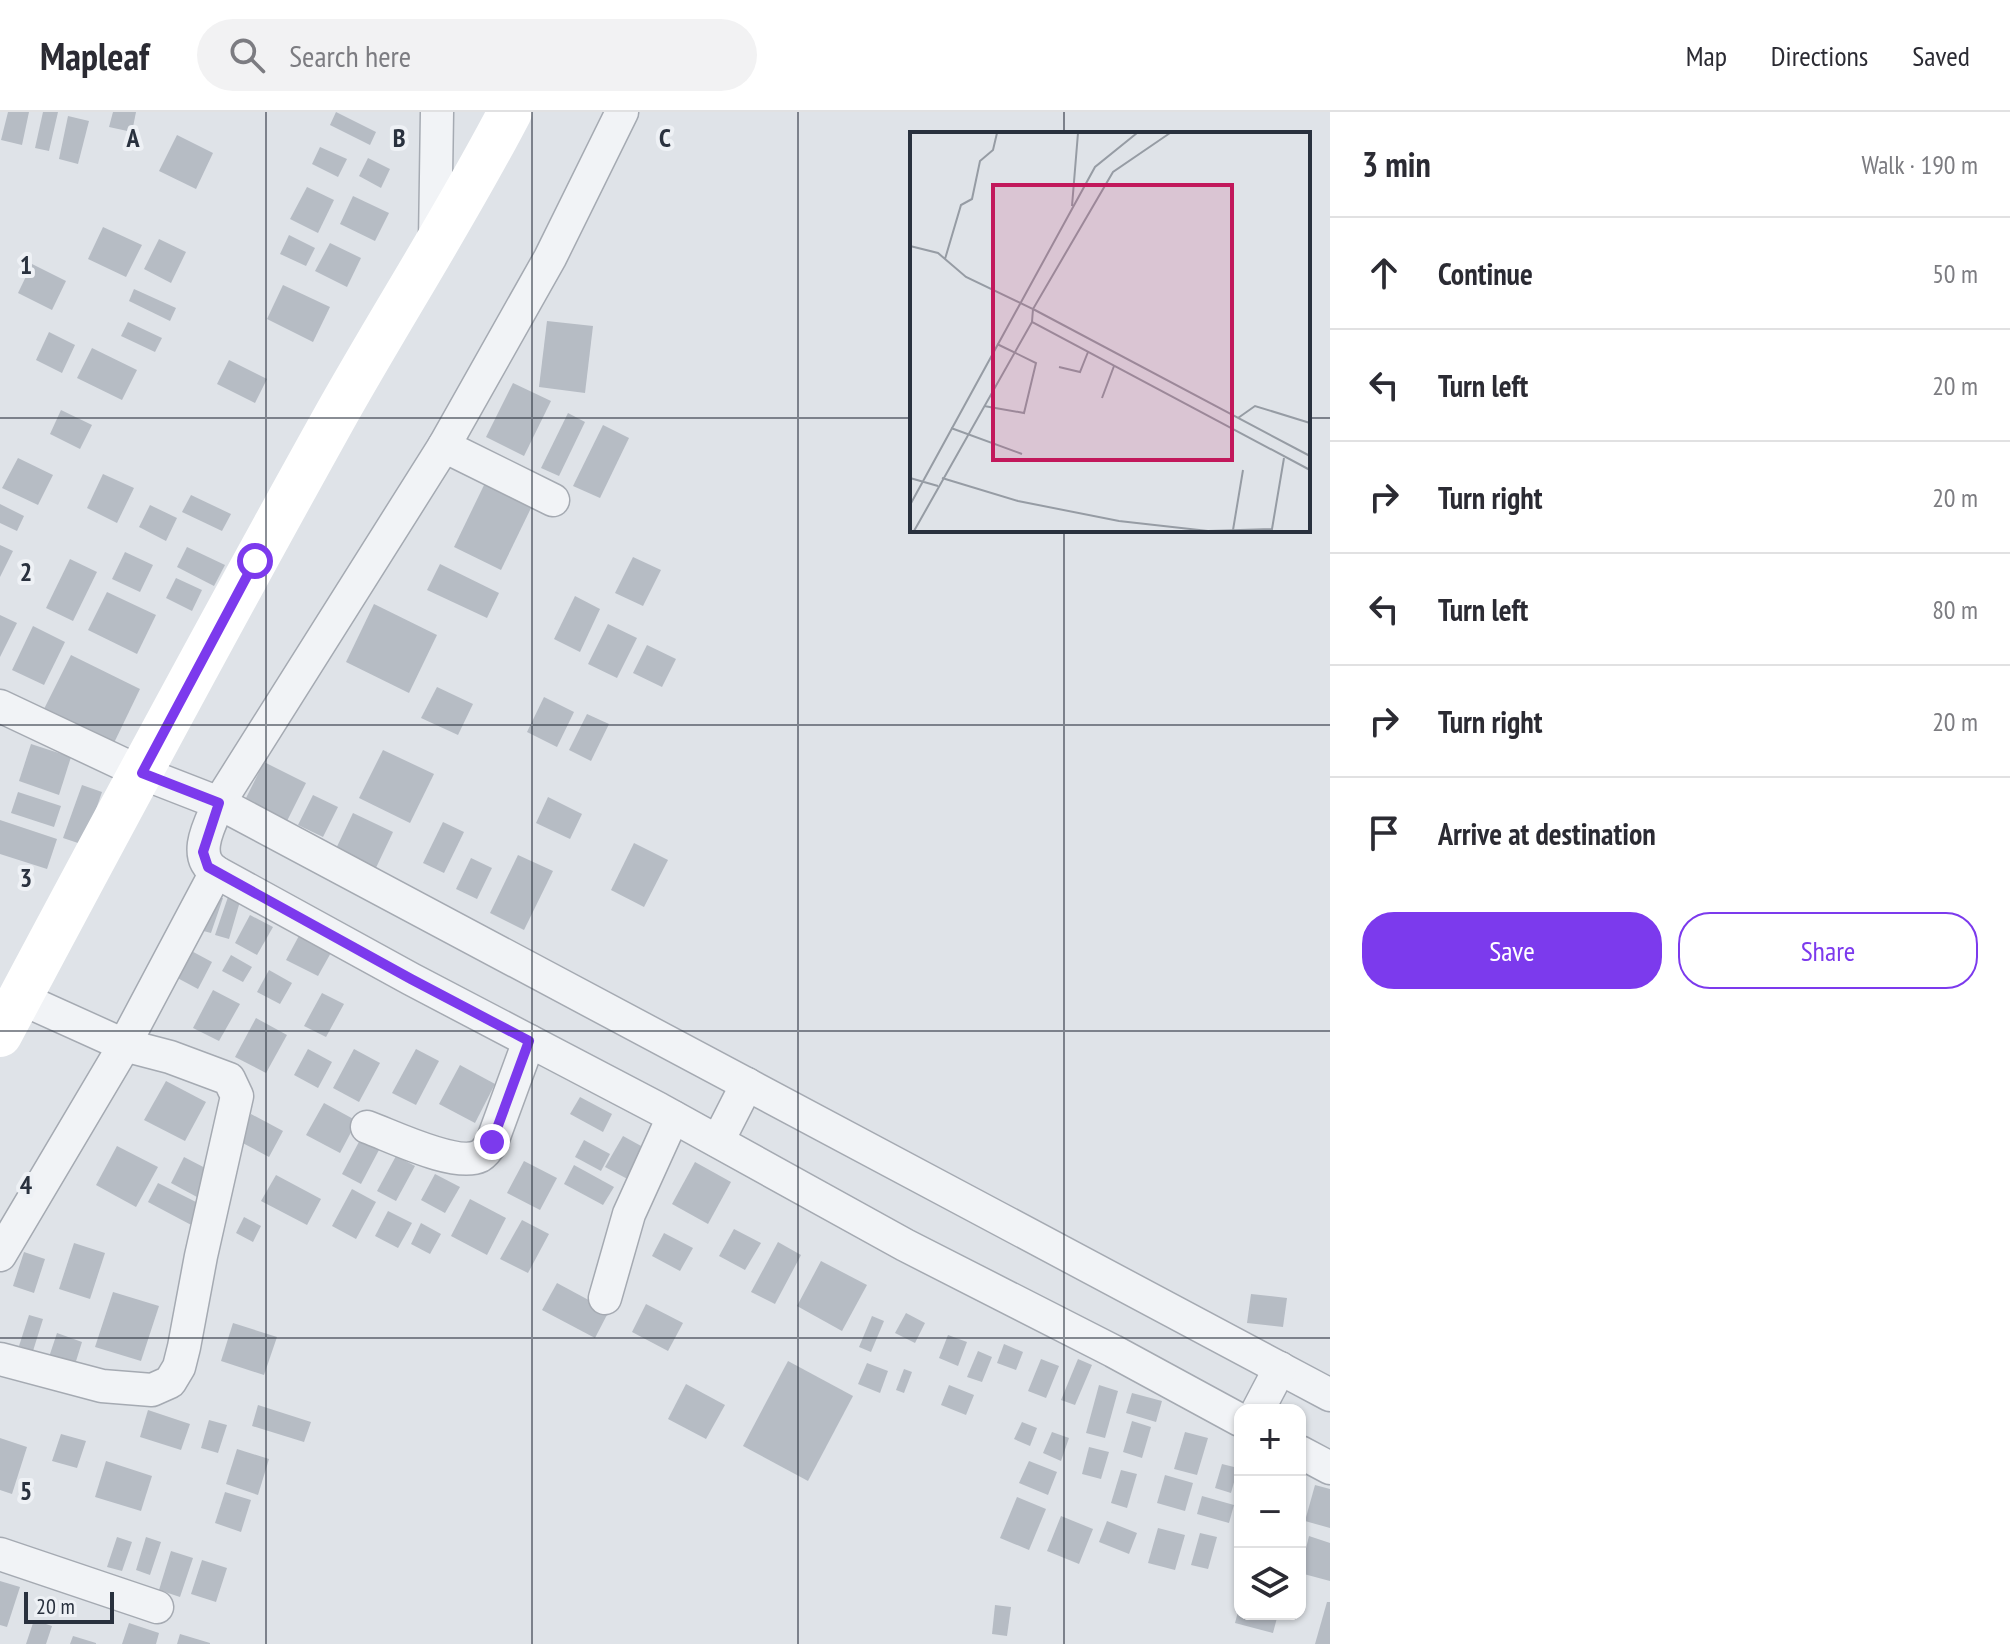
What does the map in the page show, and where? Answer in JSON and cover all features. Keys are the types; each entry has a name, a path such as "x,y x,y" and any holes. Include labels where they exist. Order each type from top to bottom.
{"main road":[{"path":"22,1015 255,561 510,112"}],"street":[{"path":"435,242 437,112"},
{"path":"0,1255 116,1042 211,830 444,446 550,258 622,112"},
{"path":"444,446 553,500"},
{"path":"0,706 145,774 211,830 398,973 718,1141 905,1245 1234,1417"},
{"path":"211,830 747,1084 1330,1395"},
{"path":"0,1359 102,1386 152,1390 170,1382 179,1367 222,1153 236,1103 236,1089 229,1079 170,1057 22,1015"},
{"path":"367,1127 450,1157 468,1159 483,1155 492,1142 529,1041"},
{"path":"718,1141 747,1084"},
{"path":"605,1298 629,1214 673,1117"},
{"path":"1261,1404 1280,1368"},
{"path":"1306,1455 1330,1468"},
{"path":"0,1554 157,1607"}],"building":[{"path":"8,112 29,112 22,145 1,140"},
{"path":"43,112 58,112 49,151 35,148"},
{"path":"113,112 136,112 132,132 109,127"},
{"path":"336,112 376,132 370,145 330,125"},
{"path":"68,116 89,121 78,164 59,159"},
{"path":"177,135 213,153 196,189 159,171"},
{"path":"320,147 347,159 338,177 312,164"},
{"path":"368,158 390,169 381,188 359,176"},
{"path":"307,187 334,200 318,233 290,219"},
{"path":"353,196 389,213 375,241 340,224"},
{"path":"103,227 142,245 126,277 88,259"},
{"path":"289,235 315,248 306,266 280,254"},
{"path":"159,239 186,252 171,283 144,269"},
{"path":"330,243 361,258 347,287 315,271"},
{"path":"32,264 66,281 52,310 18,293"},
{"path":"283,285 330,307 313,342 267,319"},
{"path":"134,289 176,308 170,321 129,301"},
{"path":"547,321 593,326 585,393 539,387"},
{"path":"128,322 162,338 155,352 121,336"},
{"path":"49,332 75,345 62,373 36,360"},
{"path":"92,348 137,370 122,400 77,378"},
{"path":"229,360 267,379 255,403 217,384"},
{"path":"513,383 551,401 524,456 486,437"},
{"path":"61,410 92,425 80,449 50,434"},
{"path":"568,413 585,422 559,476 541,468"},
{"path":"603,425 629,438 600,498 573,486"},
{"path":"18,458 53,475 38,505 2,488"},
{"path":"103,474 134,488 117,523 87,508"},
{"path":"485,483 532,506 501,570 454,547"},
{"path":"191,495 231,514 222,531 182,512"},
{"path":"0,504 24,516 17,531 0,523"},
{"path":"150,505 177,518 166,541 139,527"},
{"path":"0,545 13,551 0,577"},
{"path":"187,547 225,565 214,586 177,567"},
{"path":"125,552 153,565 140,592 112,579"},
{"path":"633,557 661,570 643,606 615,593"},
{"path":"70,559 97,572 73,621 46,608"},
{"path":"440,564 499,593 487,618 427,590"},
{"path":"176,578 202,590 192,611 166,598"},
{"path":"107,592 156,615 137,654 88,630"},
{"path":"575,596 600,609 580,652 554,639"},
{"path":"374,604 437,635 409,693 346,662"},
{"path":"0,615 17,623 0,657"},
{"path":"608,624 637,638 617,678 588,664"},
{"path":"33,626 65,642 44,685 12,670"},
{"path":"647,645 676,659 662,687 633,673"},
{"path":"71,655 140,689 113,745 43,711"},
{"path":"437,687 473,704 458,735 421,718"},
{"path":"544,697 574,712 557,747 527,732"},
{"path":"587,714 609,724 591,761 569,750"},
{"path":"31,744 71,757 59,795 19,781"},
{"path":"383,750 434,774 410,823 359,798"},
{"path":"264,762 306,783 286,823 244,802"},
{"path":"82,785 102,792 84,845 63,838"},
{"path":"18,792 61,806 54,827 11,813"},
{"path":"313,795 338,807 323,837 298,825"},
{"path":"548,797 582,814 570,839 536,823"},
{"path":"353,813 393,832 373,874 333,855"},
{"path":"0,820 57,839 47,869 0,854"},
{"path":"443,822 464,832 444,873 423,863"},
{"path":"634,843 668,860 644,907 611,890"},
{"path":"518,855 553,871 524,930 490,913"},
{"path":"471,858 492,868 477,899 456,889"},
{"path":"207,894 223,898 211,933 196,929"},
{"path":"229,894 241,898 229,939 215,935"},
{"path":"250,915 273,927 257,955 235,943"},
{"path":"301,932 333,949 318,976 286,960"},
{"path":"184,947 212,962 198,989 170,974"},
{"path":"231,955 252,967 243,982 222,971"},
{"path":"269,970 292,983 280,1004 257,992"},
{"path":"213,990 240,1004 219,1041 193,1028"},
{"path":"322,993 344,1004 326,1037 304,1026"},
{"path":"256,1018 287,1035 266,1073 235,1057"},
{"path":"308,1049 332,1062 318,1088 294,1075"},
{"path":"354,1049 380,1063 359,1102 333,1088"},
{"path":"416,1049 439,1061 416,1105 392,1093"},
{"path":"460,1065 495,1084 475,1123 439,1104"},
{"path":"166,1081 206,1102 185,1141 144,1120"},
{"path":"580,1097 612,1114 603,1132 570,1114"},
{"path":"324,1103 357,1121 340,1153 306,1135"},
{"path":"251,1114 283,1131 269,1157 237,1140"},
{"path":"623,1136 652,1152 635,1183 605,1167"},
{"path":"361,1138 380,1148 361,1184 342,1174"},
{"path":"584,1140 610,1154 601,1171 575,1157"},
{"path":"117,1146 158,1167 136,1207 96,1185"},
{"path":"396,1156 415,1166 396,1201 377,1191"},
{"path":"184,1157 211,1171 197,1197 171,1183"},
{"path":"524,1161 557,1178 540,1210 507,1193"},
{"path":"695,1162 731,1182 708,1224 672,1204"},
{"path":"574,1165 614,1187 603,1205 564,1184"},
{"path":"435,1174 460,1187 445,1213 421,1200"},
{"path":"276,1175 321,1199 307,1225 261,1201"},
{"path":"158,1183 206,1207 195,1227 148,1202"},
{"path":"352,1189 376,1202 356,1239 332,1226"},
{"path":"470,1199 506,1218 487,1255 451,1236"},
{"path":"388,1211 412,1223 398,1248 375,1236"},
{"path":"244,1217 261,1226 253,1242 236,1233"},
{"path":"522,1220 549,1234 528,1273 500,1259"},
{"path":"421,1223 441,1234 430,1254 411,1244"},
{"path":"734,1229 761,1243 745,1270 719,1256"},
{"path":"664,1233 693,1248 680,1271 652,1256"},
{"path":"778,1242 801,1255 775,1304 751,1292"},
{"path":"74,1243 105,1253 90,1299 59,1289"},
{"path":"24,1252 45,1259 34,1293 13,1286"},
{"path":"821,1261 867,1285 842,1331 797,1306"},
{"path":"557,1283 609,1311 595,1338 542,1310"},
{"path":"113,1292 159,1306 141,1361 95,1347"},
{"path":"1251,1294 1287,1298 1283,1327 1247,1323"},
{"path":"646,1304 683,1323 668,1351 632,1332"},
{"path":"906,1313 925,1323 915,1343 895,1333"},
{"path":"29,1315 43,1319 33,1351 19,1346"},
{"path":"872,1316 884,1321 871,1352 859,1347"},
{"path":"233,1323 277,1337 264,1375 221,1361"},
{"path":"57,1333 82,1342 72,1374 46,1366"},
{"path":"948,1335 967,1342 958,1366 939,1358"},
{"path":"1004,1344 1023,1352 1016,1370 997,1363"},
{"path":"978,1351 992,1357 982,1382 967,1377"},
{"path":"1041,1359 1059,1366 1046,1398 1028,1391"},
{"path":"1078,1359 1092,1365 1075,1405 1061,1400"},
{"path":"788,1361 853,1396 808,1481 743,1446"},
{"path":"867,1363 888,1371 880,1393 858,1384"},
{"path":"904,1369 912,1372 904,1393 896,1390"},
{"path":"686,1384 725,1405 706,1439 668,1419"},
{"path":"949,1385 974,1395 966,1415 941,1405"},
{"path":"1099,1385 1118,1391 1105,1438 1086,1433"},
{"path":"1132,1393 1162,1401 1156,1422 1126,1413"},
{"path":"258,1405 311,1422 304,1442 252,1426"},
{"path":"148,1410 190,1424 181,1450 140,1437"},
{"path":"209,1420 227,1425 218,1453 201,1448"},
{"path":"1132,1421 1151,1427 1142,1458 1123,1452"},
{"path":"1022,1422 1037,1428 1030,1446 1014,1439"},
{"path":"1052,1432 1069,1438 1061,1461 1043,1453"},
{"path":"1185,1432 1208,1438 1197,1475 1174,1469"},
{"path":"61,1434 86,1441 77,1468 52,1461"},
{"path":"0,1438 27,1447 12,1494 0,1490"},
{"path":"1089,1447 1109,1452 1101,1479 1082,1474"},
{"path":"237,1449 269,1459 258,1495 226,1484"},
{"path":"106,1461 152,1476 141,1511 95,1497"},
{"path":"1029,1461 1057,1472 1048,1495 1019,1483"},
{"path":"1222,1464 1234,1467 1231,1493 1215,1488"},
{"path":"1121,1470 1137,1474 1127,1508 1111,1503"},
{"path":"1165,1475 1193,1483 1185,1511 1157,1503"},
{"path":"1315,1485 1330,1489 1330,1528 1306,1521"},
{"path":"225,1492 251,1500 241,1532 215,1523"},
{"path":"1202,1496 1234,1505 1229,1523 1197,1514"},
{"path":"1017,1497 1046,1509 1029,1550 1000,1538"},
{"path":"1061,1516 1093,1529 1079,1564 1047,1551"},
{"path":"1107,1521 1137,1533 1129,1554 1099,1542"},
{"path":"1158,1528 1185,1535 1175,1570 1148,1563"},
{"path":"1200,1533 1217,1537 1208,1569 1191,1565"},
{"path":"1309,1536 1330,1543 1330,1581 1306,1575"},
{"path":"117,1537 132,1542 122,1571 107,1567"},
{"path":"146,1537 161,1542 150,1575 136,1570"},
{"path":"171,1551 193,1558 180,1597 159,1590"},
{"path":"202,1560 227,1568 216,1602 191,1594"},
{"path":"0,1581 20,1587 7,1627 0,1625"},
{"path":"1327,1602 1330,1602 1330,1644 1315,1644"},
{"path":"995,1605 1011,1607 1007,1636 992,1634"},
{"path":"34,1620 52,1626 46,1644 26,1644"},
{"path":"1236,1620 1276,1620 1273,1633 1235,1623"},
{"path":"129,1623 159,1633 156,1644 122,1644"},
{"path":"180,1634 210,1643 210,1644 177,1644"},
{"path":"73,1636 96,1643 96,1644 70,1644"}],"route":[{"path":"255,561 142,773 219,803 203,852 208,867 529,1041 492,1142"}]}
